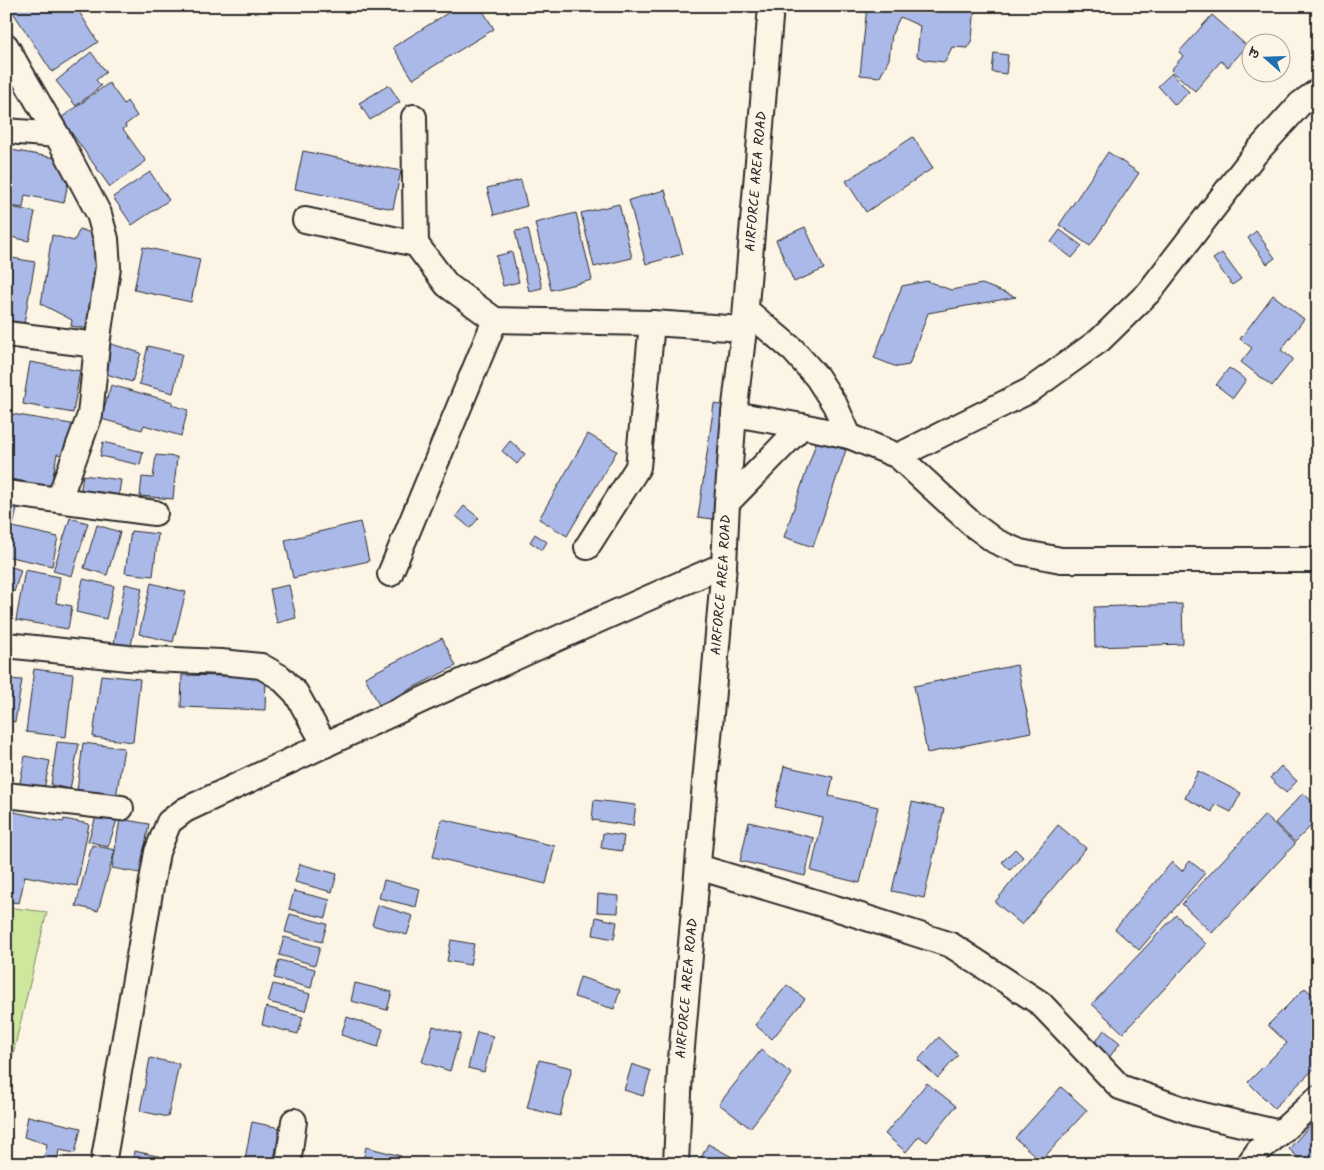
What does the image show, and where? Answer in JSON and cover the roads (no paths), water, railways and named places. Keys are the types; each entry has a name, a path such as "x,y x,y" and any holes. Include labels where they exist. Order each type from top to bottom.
{"street":[{"name":"AIRFORCE AREA ROAD","path":"676,1164 680,1070 724,565 734,414 745,320 771,6"},
{"path":"6,46 58,135 99,214 106,239 108,266 90,415 59,499"},
{"path":"898,456 1028,391 1100,340 1149,292 1255,154 1300,104 1318,91"},
{"path":"414,117 416,244 446,285 496,320 652,323 745,320 793,350 817,377 835,405 849,436"},
{"path":"6,131 58,135"},
{"path":"305,220 416,244"},
{"path":"390,574 496,320"},
{"path":"588,547 638,468 652,323"},
{"path":"6,334 97,345"},
{"path":"734,414 849,436 898,456 972,524 996,541 1020,552 1062,560 1318,560"},
{"path":"727,502 802,426"},
{"path":"6,493 155,513"},
{"path":"103,1164 157,852 169,822 185,810 325,745 622,609 724,565"},
{"path":"6,645 128,658 221,662 261,666 280,677 296,693 325,745"},
{"path":"6,794 121,808"},
{"path":"698,867 951,945 1040,1003 1120,1087 1194,1113 1280,1133"},
{"path":"1249,1164 1259,1150 1318,1098"},
{"path":"288,1164 294,1121"}]}
